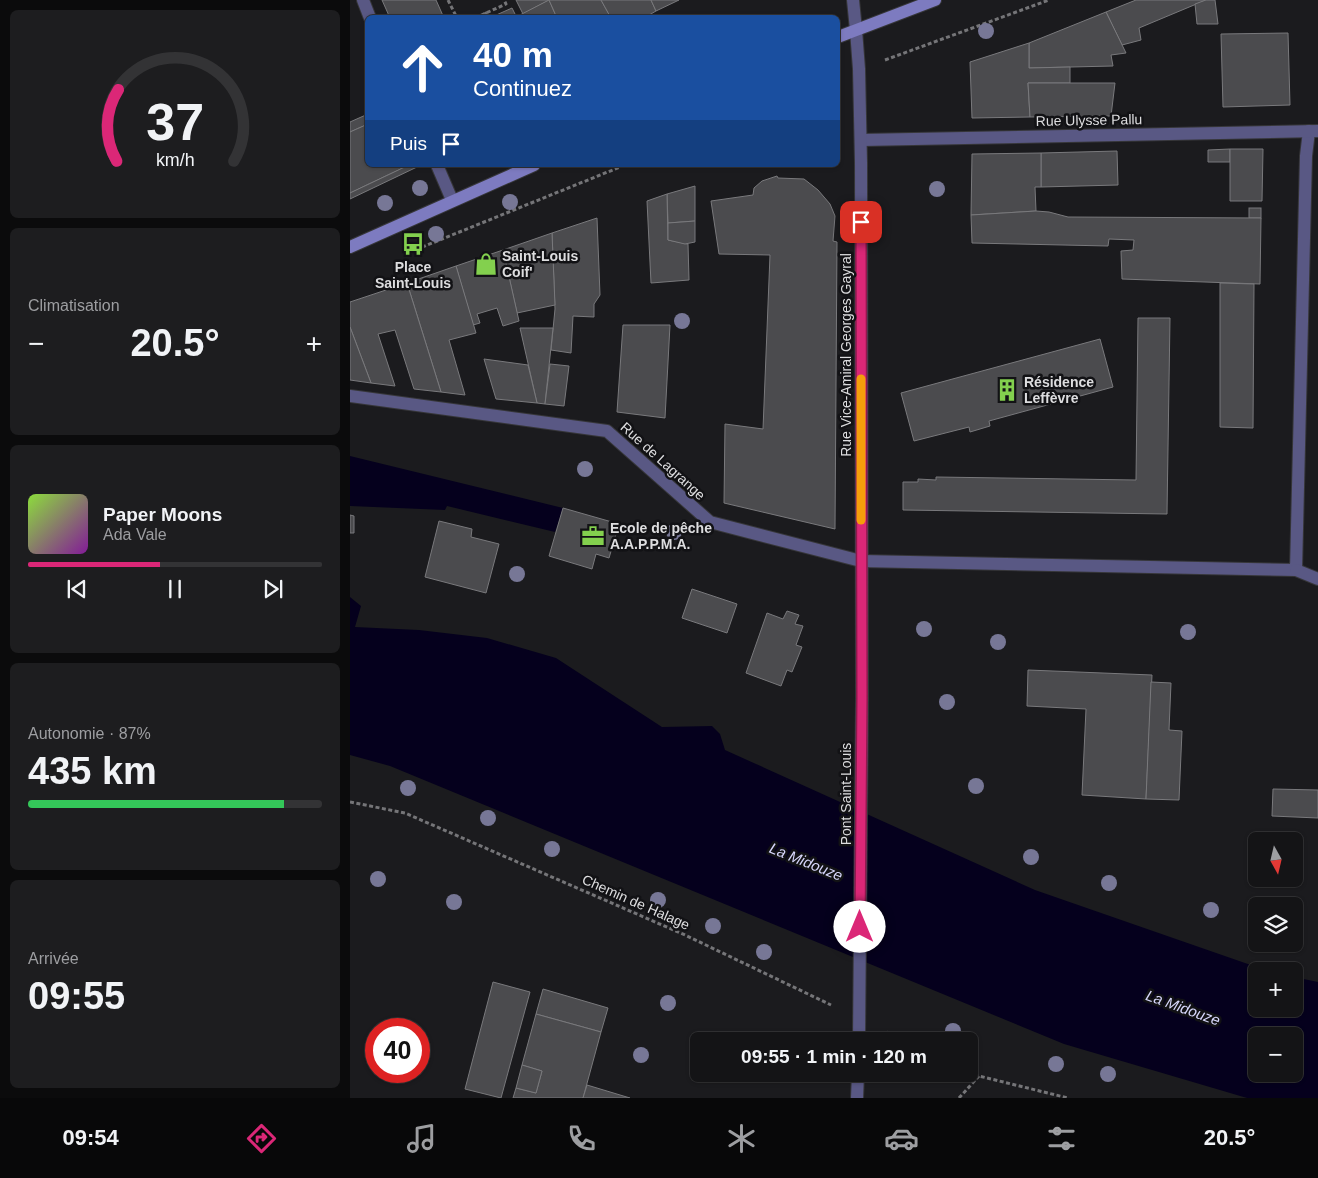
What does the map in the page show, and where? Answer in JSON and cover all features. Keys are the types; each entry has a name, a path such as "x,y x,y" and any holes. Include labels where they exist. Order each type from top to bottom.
{"main road":[{"path":"840,36 932,1"},
{"path":"350,247 529,167"}],"street":[{"path":"363,0 369,15"},
{"path":"853,0 859,69 860,140"},
{"path":"1313,131 1306,156 1296,570 1318,579"},
{"name":"Rue Ulysse Pallu","path":"860,140 1313,131"},
{"name":"Rue Vice-Amiral Georges Gayral","path":"860,140 862,698"},
{"path":"438,167 452,200"},
{"name":"Rue de Lagrange","path":"350,396 607,432 710,522 861,561 1296,570"},
{"name":"Pont Saint-Louis","path":"859,1032 862,698"},
{"path":"858,1082 858,1098"}],"path":[{"path":"448,0 456,15"},
{"path":"480,15 506,4 504,0"},
{"path":"859,69 1049,0"},
{"path":"466,231 620,167"},
{"name":"Chemin de Halage","path":"350,802 405,813 685,935 838,1009"},
{"path":"884,1030 888,1032"},
{"path":"959,1098 979,1076 1068,1098"}],"water":[{"path":"350,456 563,508 555,532 447,506 445,510 350,506"},
{"name":"La Midouze","path":"350,597 361,606 355,627 419,630 487,638 556,658 662,727 712,726 720,734 725,750 1035,890 1248,964 1248,1017 1303,1017 1303,979 1318,982 1318,1098 1247,1098 1064,1044 390,766 350,755"}],"building":[{"path":"382,0 436,0 443,15 389,15"},
{"path":"516,0 549,0 523,14"},
{"path":"549,0 556,15 520,15"},
{"path":"549,0 601,0 609,15 556,15"},
{"path":"601,0 651,0 656,11 649,15 609,15"},
{"path":"651,0 679,0 656,11"},
{"path":"1136,0 1206,0 1139,28 1141,40 1122,45 1106,12"},
{"path":"1206,0 1215,0 1218,24 1197,24 1195,4"},
{"path":"512,8 516,15 496,15"},
{"path":"1106,12 1126,53 1111,55 1113,66 1029,68 1029,43"},
{"path":"1288,33 1290,105 1223,107 1221,34"},
{"path":"1029,43 1029,68 1070,67 1070,83 1028,83 1030,117 972,118 970,62"},
{"path":"1028,83 1115,83 1111,116 1030,117"},
{"path":"365,115 365,125 350,132 350,122"},
{"path":"365,125 365,167 405,167 350,193 350,132"},
{"path":"1230,149 1230,162 1208,162 1208,150"},
{"path":"1230,149 1263,149 1262,201 1230,201"},
{"path":"1117,151 1118,185 1041,187 1041,153"},
{"path":"1041,153 1041,187 1035,187 1036,211 971,215 972,154"},
{"path":"405,167 417,167 350,199 350,193"},
{"path":"777,176 778,178 804,179 818,190 830,204 835,216 833,241 837,242 835,529 724,503 725,424 763,429 770,255 719,254 711,201 753,195 754,188 762,181"},
{"path":"695,186 695,221 668,223 667,194"},
{"path":"667,194 668,240 688,244 689,280 651,283 647,201"},
{"path":"1249,208 1261,208 1261,218 1249,218"},
{"path":"1036,211 1068,217 1261,218 1260,284 1122,279 1121,251 1133,250 1134,240 1109,239 1108,246 972,243 971,215"},
{"path":"597,218 600,295 594,304 594,317 573,316 571,353 551,350 555,309 552,233"},
{"path":"695,221 695,242 685,244 668,240 668,223"},
{"path":"552,233 555,305 517,313 503,250"},
{"path":"503,250 519,321 503,326 497,308 477,314 480,323 473,325 456,266"},
{"path":"456,266 476,333 449,340 465,395 441,392 407,283"},
{"path":"407,283 441,392 414,389 395,330 378,334 395,386 371,383 350,327 350,302"},
{"path":"1220,283 1254,284 1253,428 1220,427"},
{"path":"1138,318 1170,318 1167,514 903,510 903,482 918,482 918,479 936,480 936,477 1136,480"},
{"path":"623,325 670,325 665,418 617,412"},
{"path":"350,327 371,383 350,380"},
{"path":"520,328 553,328 545,404 537,403"},
{"name":"Résidence Leffèvre","path":"1100,339 1113,387 989,421 990,426 970,432 969,427 914,441 901,393"},
{"path":"484,359 528,365 537,403 496,399"},
{"path":"550,364 569,366 564,406 545,404"},
{"path":"563,508 619,524 609,558 596,554 592,569 549,556"},
{"path":"350,515 354,516 354,533 350,533"},
{"path":"439,521 472,529 471,537 499,544 486,593 425,577"},
{"path":"692,589 737,604 727,633 682,618"},
{"path":"787,611 799,615 795,624 803,626 796,645 802,647 792,672 787,670 781,686 746,673 767,613 783,619"},
{"path":"1028,670 1152,675 1146,799 1082,795 1086,709 1027,706"},
{"path":"1151,682 1171,683 1169,730 1182,731 1179,800 1146,799"},
{"path":"1273,789 1318,790 1318,818 1272,816"},
{"path":"493,982 530,992 501,1098 465,1089"},
{"path":"543,989 608,1008 601,1032 536,1014"},
{"path":"536,1014 601,1032 583,1098 513,1098 516,1088 536,1093 542,1071 522,1065"},
{"path":"522,1065 542,1071 536,1093 516,1088"},
{"path":"587,1085 630,1098 583,1098"}],"slow traffic":[{"path":"861,379 861,520"}],"place":[{"name":"Place Saint-Louis","path":"413,244"},
{"name":"Saint-Louis Coif'","path":"486,264"},
{"name":"Résidence Leffèvre","path":"1007,390"},
{"name":"Ecole de pêche A.A.P.P.M.A.","path":"593,536"}],"route":[{"path":"860,927 862,698 861,222"}]}
